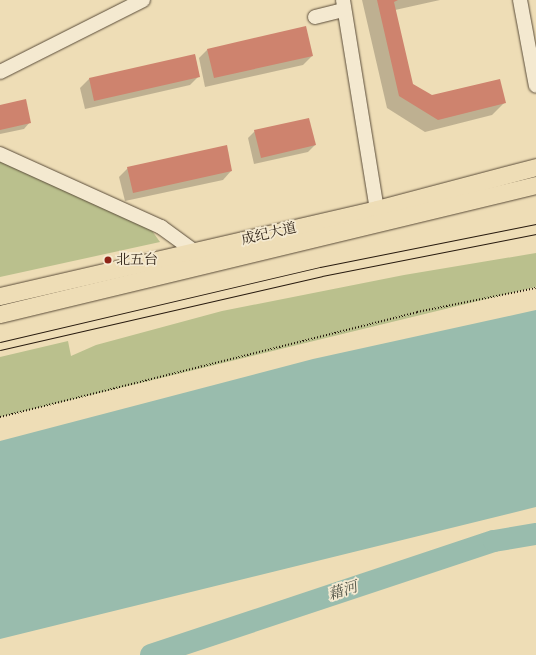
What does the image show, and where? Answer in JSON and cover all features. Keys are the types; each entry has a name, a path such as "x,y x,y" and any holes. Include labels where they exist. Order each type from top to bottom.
{"main road":[{"name":"成纪大道","path":"0,296 377,208 536,167"},
{"name":"成纪大道","path":"0,314 536,185"}],"street":[{"path":"0,72 70,39 143,0"},
{"path":"520,0 536,86"},
{"path":"314,17 343,5 377,208"},
{"path":"0,154 161,226 194,251"}],"path":[{"path":"0,417 417,312 536,288"}],"green space":[{"path":"0,159 143,218 160,242 0,277"},
{"path":"536,253 536,287 0,417 0,357 68,341 71,356 96,345 222,311 404,275"}],"shaded area":[{"path":"536,310 536,507 0,639 0,441 313,359"}],"building":[{"path":"377,0 398,0 394,2 413,84 432,95 500,79 506,103 438,120 399,96"},
{"path":"306,26 313,56 214,78 207,49"},
{"path":"195,54 200,77 94,101 89,78"},
{"path":"26,99 31,123 0,130 0,105"},
{"path":"309,118 316,145 261,158 254,130"},
{"path":"227,145 232,171 133,193 127,167"}],"waterway":[{"name":"藉河","path":"151,655 494,541 536,534"}],"tram line":[{"path":"0,342 320,267 536,224"},
{"path":"0,350 322,276 536,234"}],"place":[{"name":"北五台","path":"108,260"}]}
